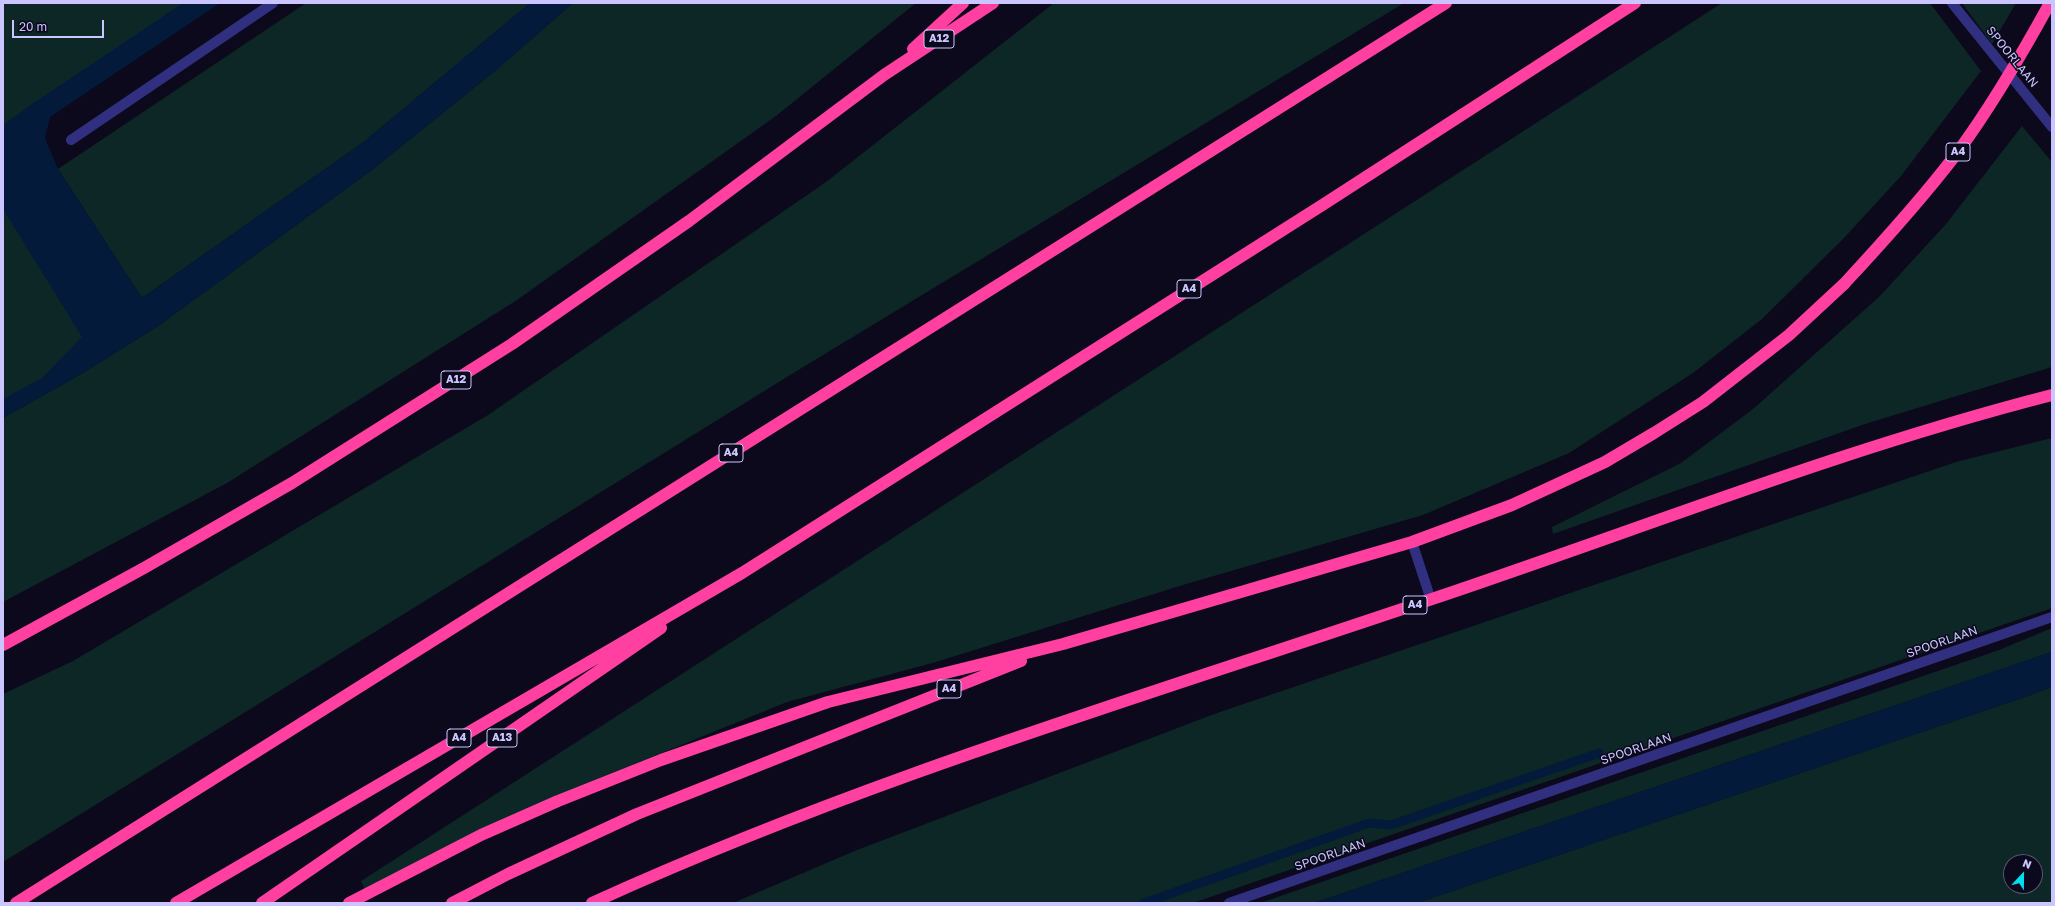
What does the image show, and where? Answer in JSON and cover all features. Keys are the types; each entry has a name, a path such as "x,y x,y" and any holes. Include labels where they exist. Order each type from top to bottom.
{"highway":[{"name":"A12","path":"884,75 963,3"},
{"name":"A12","path":"3,645 144,568 292,483 512,344 689,221 884,75 993,3"},
{"name":"A4","path":"16,903 1446,3"},
{"name":"A4","path":"176,903 742,573 1324,204 1635,3"},
{"name":"A4","path":"349,903 481,835 599,784 675,755 828,702 1063,644 1412,542 1505,507 1557,485 1605,462 1654,434 1703,402 1789,335 1844,284 1901,221 1957,152 2015,65 2050,3"},
{"name":"A4","path":"592,903 674,866 800,814 903,776 1099,709 1431,600 1743,492 1926,431 1992,411 2052,396"},
{"name":"A13","path":"262,903 742,573"},
{"name":"A4","path":"452,903 508,874 637,814 1063,644"}],"street":[{"path":"70,140 273,3"},
{"name":"SPOORLAAN","path":"1952,3 2052,127"},
{"path":"1412,542 1431,600"},
{"name":"SPOORLAAN","path":"1229,903 2052,617"}],"green space":[{"path":"3,3 209,3 35,122 123,340 3,409"},
{"path":"306,3 530,3 365,141 142,298 58,169"},
{"path":"573,3 916,3 776,116 517,300 227,483 3,602 3,418 81,374 158,326 373,169 496,70"},
{"path":"1054,3 1404,3 795,372 3,862 3,694 73,661 488,415 826,182"},
{"path":"1722,3 1930,3 1981,71 1901,176 1844,238 1762,319 1693,373 1569,453 1423,515 1183,585 936,662 787,702 573,789 365,889 361,881"},
{"path":"1962,3 2016,3 1992,44"},
{"path":"2022,126 2052,162 2052,367 1865,424 1553,534 1552,527 1681,463 1753,409 1879,297 1946,224"},
{"path":"2052,438 2052,608 1193,903 733,903 857,850 1217,713 1956,462"},
{"path":"2052,628 2052,652 1314,903 1260,903 1999,650"},
{"path":"2052,687 2052,903 1417,903 2022,698"}],"water":[{"path":"183,3 220,3 50,117 45,138 58,169 142,298 365,141 530,3 573,3 496,70 373,169 158,326 81,374 3,418 3,399 42,378 82,337 3,209 3,125"},
{"path":"2052,652 2052,687 2022,698 1417,903 1314,903"}],"pier":[{"path":"2034,3 2052,3 2052,40 2050,39"}],"waterway":[{"path":"1144,903 1369,823 1391,825 1599,753"}]}
